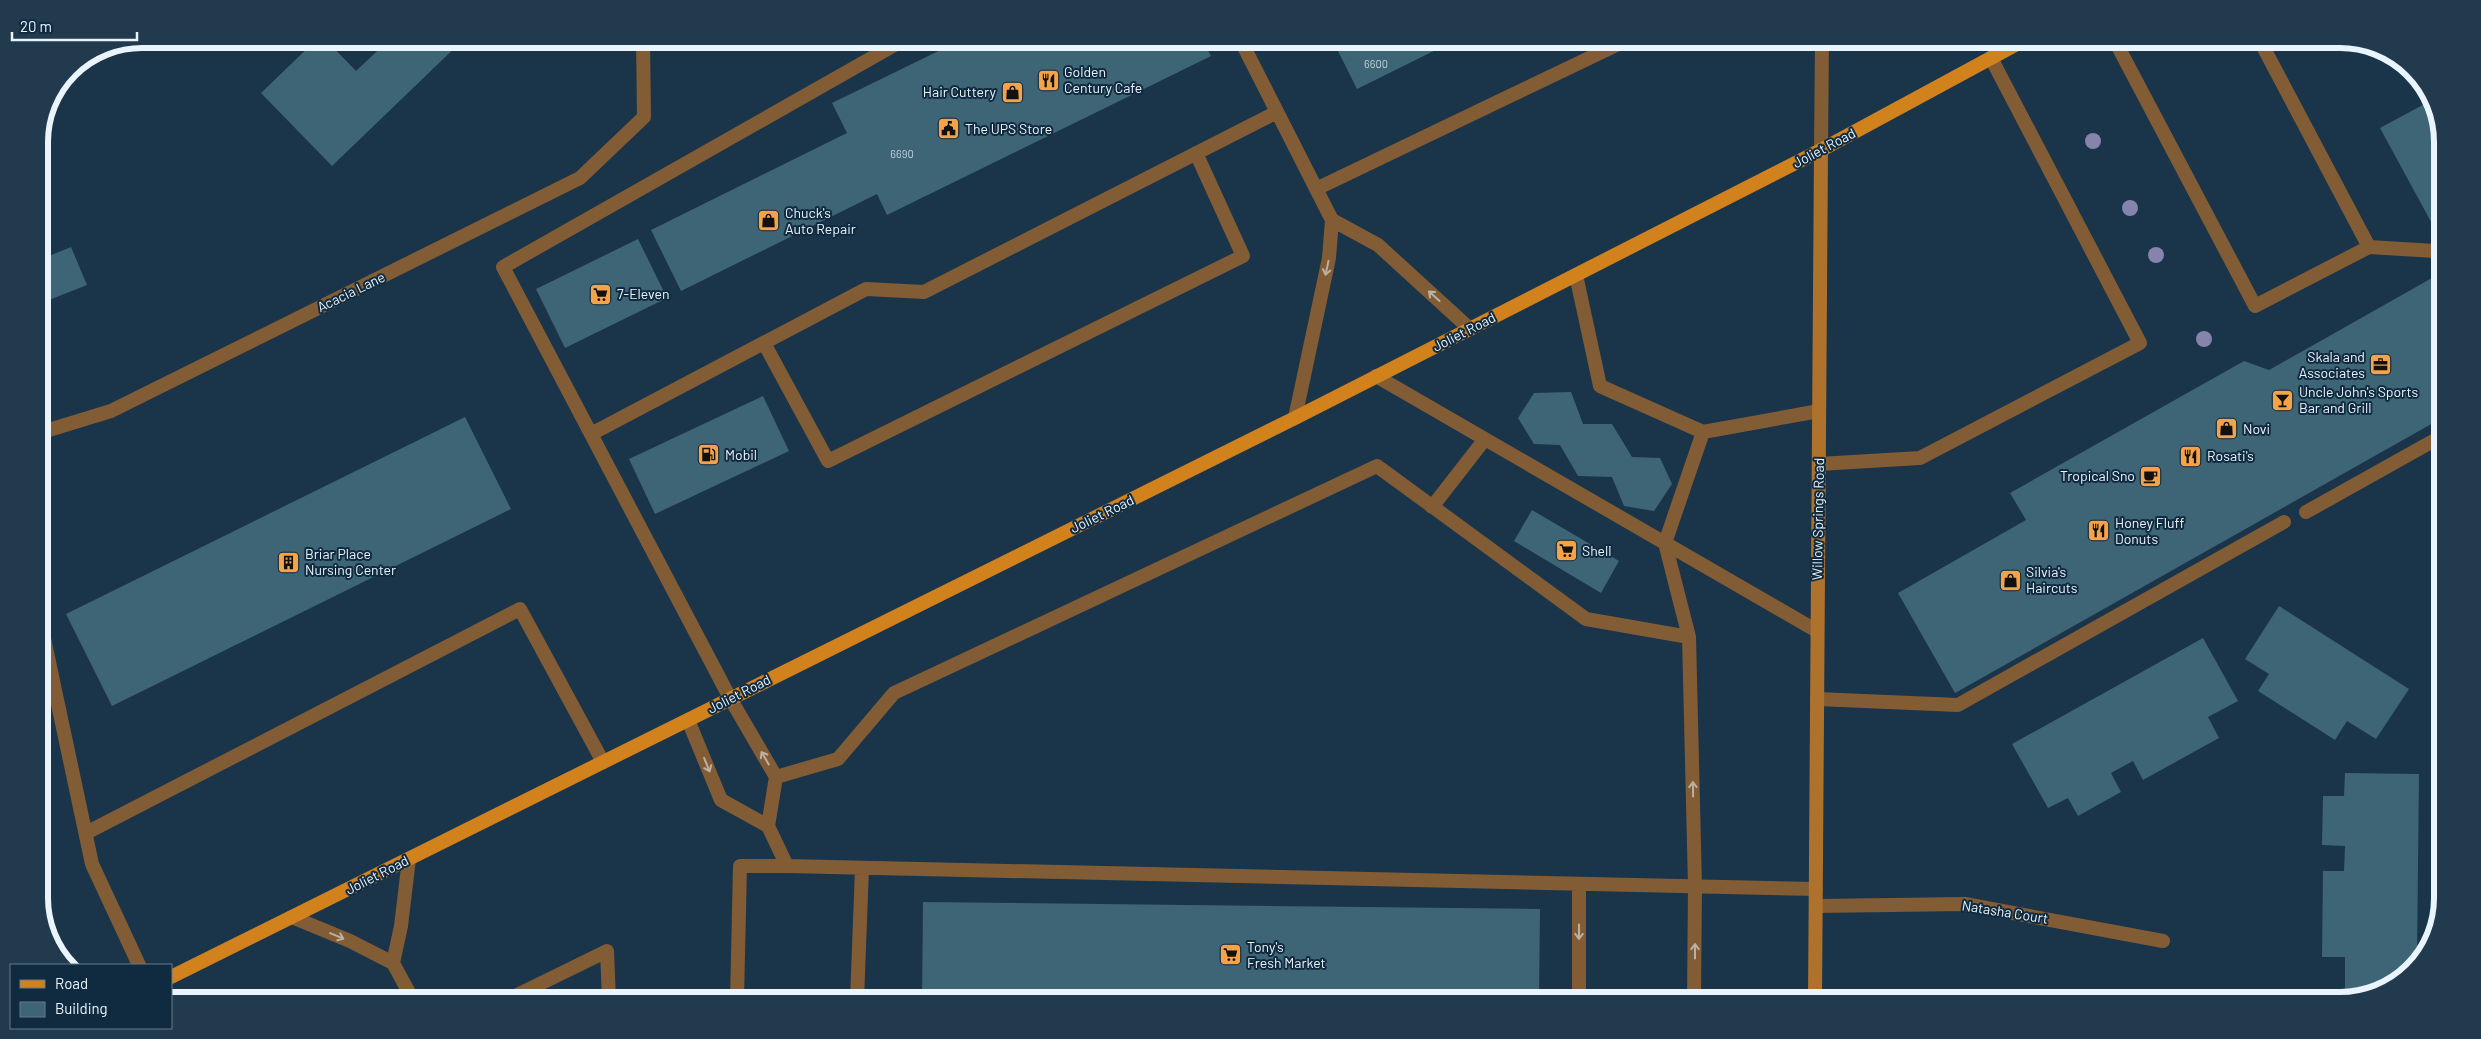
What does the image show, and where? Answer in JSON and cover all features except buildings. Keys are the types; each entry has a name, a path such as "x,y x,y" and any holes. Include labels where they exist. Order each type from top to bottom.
{"main road":[{"name":"Joliet Road","path":"172,977 1295,418 1821,150 2009,48"},
{"name":"Willow Springs Road","path":"1815,992 1821,150"}],"street":[{"name":"Acacia Lane","path":"48,430 111,411 580,178 644,117 643,48"},
{"path":"787,866 768,826 776,778 730,698 503,267 889,48"},
{"path":"1245,48 1332,220 1329,258 1295,418"},
{"path":"1316,188 1610,48"},
{"name":"Willow Springs Road","path":"1821,150 1822,48"},
{"path":"2119,48 2255,306 2369,247 2433,251"},
{"path":"2265,48 2369,247"},
{"path":"1819,464 1920,458 2140,343 1991,58"},
{"path":"591,434 866,289 924,292 1277,112"},
{"path":"764,343 828,461 1243,256 1196,153"},
{"path":"1332,220 1378,245 1470,329"},
{"path":"1576,275 1600,386 1703,432 1819,411"},
{"path":"1376,376 1817,631"},
{"path":"1694,992 1695,886 1689,636 1665,543 1703,432"},
{"path":"1432,506 1485,439"},
{"path":"2306,512 2433,441"},
{"path":"776,778 838,759 894,693 1377,466 1586,619 1689,636"},
{"path":"1817,699 1958,705 2284,522"},
{"path":"86,833 520,609 603,762"},
{"path":"48,657 92,864 138,964"},
{"path":"688,720 721,800 768,826"},
{"path":"393,963 401,926 409,859"},
{"path":"737,992 740,866 1816,889"},
{"path":"857,992 862,868"},
{"path":"1579,884 1579,992"},
{"name":"Natasha Court","path":"1816,906 1965,904 2163,941"},
{"path":"292,917 350,941 393,963 409,992"},
{"path":"523,992 607,951 609,992"}],"place":[{"name":"Golden Century Cafe","path":"1048,80"},
{"name":"Hair Cuttery","path":"1012,92"},
{"name":"The UPS Store","path":"949,129"},
{"name":"Chuck's Auto Repair","path":"769,221"},
{"name":"7-Eleven","path":"601,294"},
{"name":"Skala and Associates","path":"2381,365"},
{"name":"Uncle John's Sports Bar and Grill","path":"2283,400"},
{"name":"Novi","path":"2227,429"},
{"name":"Mobil","path":"709,455"},
{"name":"Rosati's","path":"2191,456"},
{"name":"Tropical Sno","path":"2151,476"},
{"name":"Honey Fluff Donuts","path":"2099,531"},
{"name":"Shell","path":"1566,551"},
{"name":"Briar Place Nursing Center","path":"289,562"},
{"name":"Silvia's Haircuts","path":"2010,580"},
{"name":"Tony's Fresh Market","path":"1231,955"}]}
